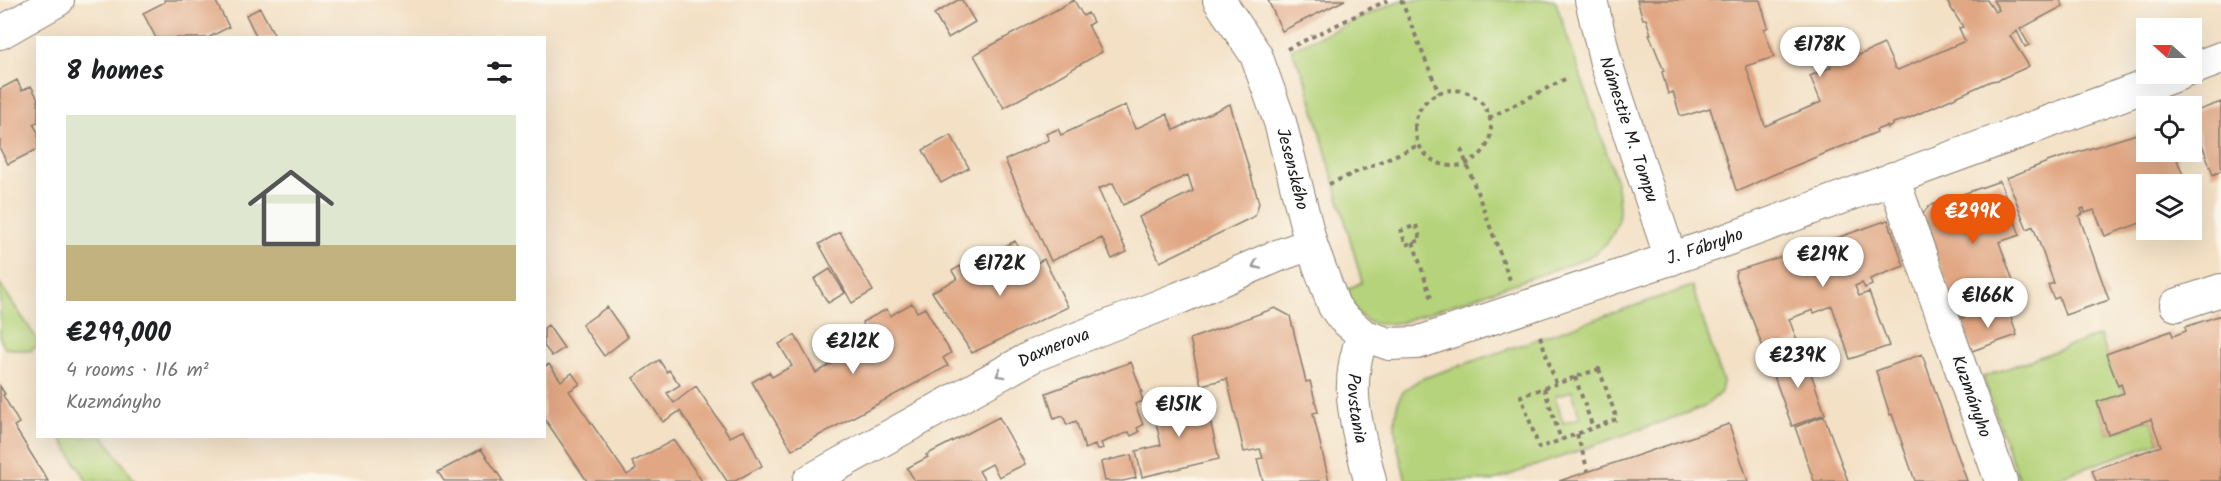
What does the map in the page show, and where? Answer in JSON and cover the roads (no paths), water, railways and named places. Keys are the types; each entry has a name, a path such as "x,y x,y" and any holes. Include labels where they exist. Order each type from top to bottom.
{"street":[{"path":"0,33 58,0"},
{"name":"Jesenského","path":"1219,0 1256,55 1280,122 1311,244 1334,306 1341,317 1363,335"},
{"name":"Námestie M. Tompu","path":"1591,0 1606,63 1671,259"},
{"path":"2202,65 2221,58"},
{"name":"J. Fábryho","path":"1363,335 1389,344 1417,343 1671,259 2152,84"},
{"name":"Kuzmányho","path":"1893,178 2001,481"},
{"name":"Daxnerova","path":"809,481 1035,355 1311,244"},
{"path":"2176,305 2221,290"},
{"name":"Povstania","path":"1363,335 1356,354 1352,396 1370,481"}]}
